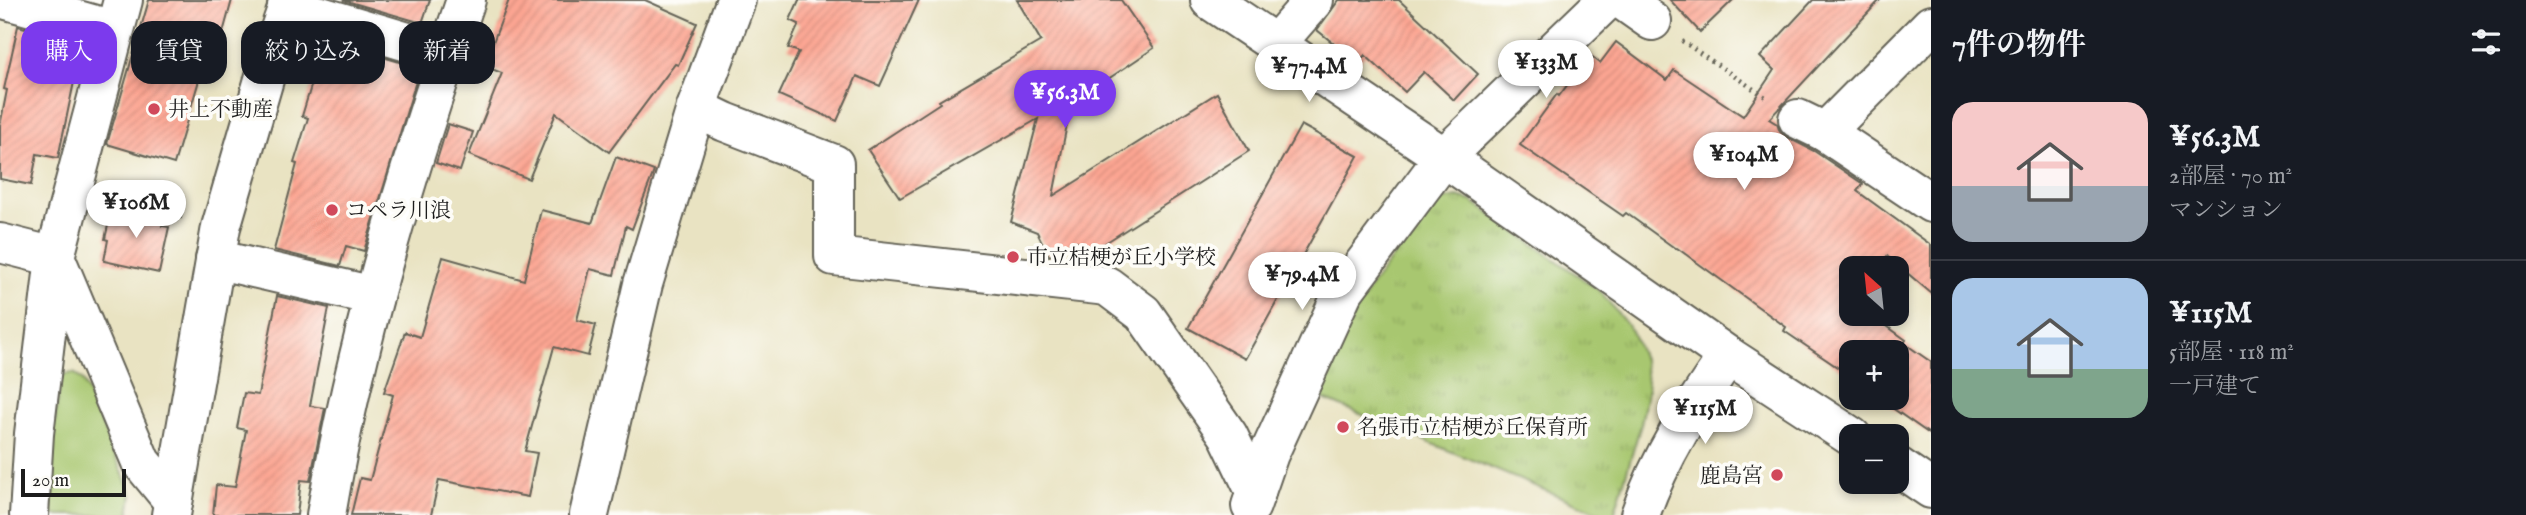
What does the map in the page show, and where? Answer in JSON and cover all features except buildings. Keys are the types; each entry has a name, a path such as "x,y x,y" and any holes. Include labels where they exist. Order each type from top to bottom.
{"street":[{"path":"6,0 118,15 74,195 55,257 34,434 29,515"},
{"path":"459,21 466,0"},
{"path":"589,515 643,284 696,108 736,0"},
{"path":"1210,0 1444,158 1728,356 1839,429"},
{"path":"1275,46 1314,0"},
{"path":"1251,504 1269,454 1343,292 1444,158 1606,0"},
{"path":"172,508 218,243 288,3 399,38"},
{"path":"1931,24 1812,125 1931,203"},
{"path":"326,515 340,434 374,296 407,179 438,84"},
{"path":"696,108 834,164 834,256 1107,286 1143,313 1228,435 1251,504"},
{"path":"0,243 55,257"},
{"path":"218,243 374,296"},
{"path":"55,257 141,462 172,508"},
{"path":"1640,515 1675,440 1695,404 1728,356"},
{"path":"1909,475 1931,489"}],"path":[{"path":"1637,10 1812,125"},
{"path":"74,195 169,213 218,243"}],"green space":[{"path":"1457,197 1472,201 1600,291 1632,331 1644,362 1648,388 1641,424 1614,515 1605,515 1309,393 1370,287 1434,202"},
{"path":"74,373 83,381 132,495 129,515 46,515 46,488 61,375"}],"place":[{"name":"井上不動産","path":"154,109"},
{"name":"コペラ川浪","path":"332,210"},
{"name":"市立桔梗が丘小学校","path":"1013,257"},
{"name":"名張市立桔梗が丘保育所","path":"1343,427"},
{"name":"鹿島宮","path":"1777,475"}]}
